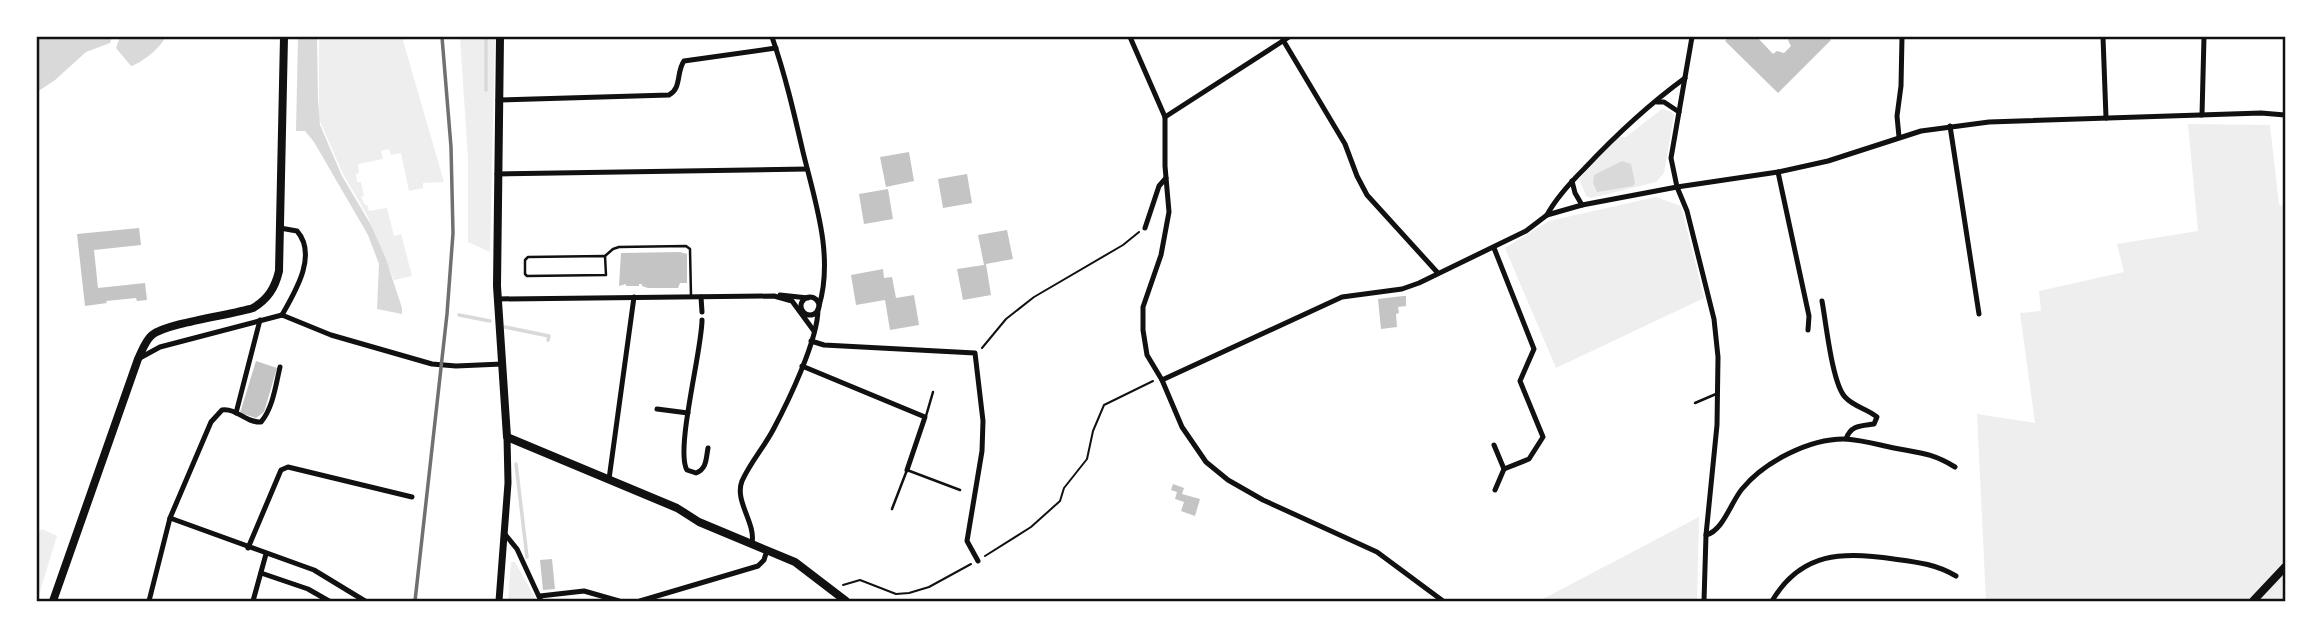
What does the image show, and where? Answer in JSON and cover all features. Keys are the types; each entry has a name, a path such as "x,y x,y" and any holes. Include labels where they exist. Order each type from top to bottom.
{"main road":[{"path":"53,601 138,359 147,341 159,331 241,312 261,303 276,286 279,271 284,37"},
{"path":"500,37 497,299 507,437 677,508 699,522 794,562 846,601"},
{"path":"2253,601 2285,567"}],"street":[{"path":"752,543 754,534 742,497 741,484 774,429 802,366 814,331 823,289 823,245 807,169 772,37"},
{"path":"1130,37 1165,117 1169,212 1161,255 1143,307 1143,330 1147,355 1182,427 1206,462 1228,480 1263,500 1377,552 1443,601"},
{"path":"1692,37 1671,158 1714,319 1719,393 1706,534 1704,601"},
{"path":"1899,137 1897,116 1902,37"},
{"path":"2102,37 2106,118"},
{"path":"2202,115 2204,37"},
{"path":"1165,117 1286,38 1345,144 1367,195 1437,272"},
{"path":"498,100 669,95 677,86 684,61 776,48"},
{"path":"1547,215 1572,181 1615,135 1685,78"},
{"path":"1657,102 1664,102 1679,112"},
{"path":"1161,379 1324,303 1342,297 1402,289 1419,283 1526,231 1547,215 1582,205 1778,172 1828,161 1899,137 1950,126 1989,122 2285,114"},
{"path":"1950,126 1979,314"},
{"path":"497,174 807,169"},
{"path":"1778,172 1809,316 1808,330"},
{"path":"1145,228 1159,186 1166,178"},
{"path":"1572,181 1582,205"},
{"path":"280,228 297,231 304,242 305,253 301,278 282,314"},
{"path":"1493,248 1534,349 1520,381 1543,437 1530,459 1504,469 1495,490"},
{"path":"497,299 787,294 816,300 819,307"},
{"path":"774,296 792,302 814,331"},
{"path":"609,479 634,297"},
{"path":"701,297 702,312"},
{"path":"806,319 802,309 803,302 810,298"},
{"path":"1822,301 1838,390 1854,406 1877,417 1874,424 1850,429 1846,439"},
{"path":"802,309 810,315 819,307"},
{"path":"138,359 160,347 282,314 331,335 432,363 456,366 502,364"},
{"path":"236,413 260,320"},
{"path":"702,320 688,413 684,461 687,470 696,473 701,471 708,448"},
{"path":"811,341 824,345 975,353 983,421 982,451 967,541 978,561"},
{"path":"802,366 925,417 907,470"},
{"path":"149,601 170,518 211,422 222,410 228,410 249,421 261,422 276,388 280,367"},
{"path":"657,409 688,413"},
{"path":"499,601 508,483 507,437"},
{"path":"1706,534 1717,529 1741,490 1757,473 1791,452 1810,445 1846,439 1936,456 1955,467"},
{"path":"1494,445 1504,469"},
{"path":"248,548 281,470 288,467 412,497"},
{"path":"170,518 314,570 365,601"},
{"path":"504,533 517,549 541,598 584,591 620,601"},
{"path":"640,601 758,565 764,560 767,550"},
{"path":"253,601 266,554"},
{"path":"1772,601 1787,581 1812,562 1848,554 1941,566 1956,576"},
{"path":"261,573 308,589 329,601"}],"lane":[{"path":"606,256 606,275 525,274 525,260 528,257 606,256 619,247 686,246 690,250 691,296"},
{"path":"925,417 933,392"},
{"path":"1696,402 1719,393"},
{"path":"892,509 907,470 960,490"}],"path":[{"path":"975,353 1006,319 1034,297 1123,245 1145,228"},
{"path":"837,586 860,580 896,594 909,593 929,587 978,561 1031,527 1060,500 1064,488 1087,459 1093,431 1104,405 1161,379"}],"shaded area":[{"path":"37,37 112,37 110,43 86,52 37,92"},
{"path":"120,37 165,37 151,54 131,66 116,48"},
{"path":"298,37 317,37 320,125 342,176 371,225 386,259 402,314 377,309 379,264 368,235 314,142 305,131 296,131"},
{"path":"319,37 402,37 444,182 423,183 423,188 409,191 401,153 391,155 389,149 381,151 383,159 358,164 359,173 356,174 357,182 361,182 364,196 361,197 369,211 387,208 394,236 401,234 412,276 394,280 367,215 343,174 319,119"},
{"path":"460,37 495,37 490,252 468,242 468,159"},
{"path":"1662,109 1674,115 1664,173 1656,182 1591,198 1586,196 1579,179 1618,137 1626,137"},
{"path":"2188,124 2270,125 2279,205 2285,206 2285,601 1986,601 1977,414 2035,423 2020,313 2041,311 2039,291 2124,272 2117,244 2198,231"},
{"path":"1622,161 1631,164 1635,183 1633,186 1597,192 1593,183 1594,175"},
{"path":"1656,197 1681,206 1704,298 1556,368 1505,248 1549,221"},
{"path":"1699,517 1697,601 1539,601"},
{"path":"42,529 57,536 37,601 37,534"},
{"path":"511,562 515,562 537,601 508,601"}],"building":[{"path":"1729,37 1757,37 1773,54 1777,51 1784,53 1791,46 1788,40 1791,37 1828,37 1831,40 1778,93 1725,41"},
{"path":"909,152 914,181 886,187 880,157"},
{"path":"967,174 972,203 943,208 938,179"},
{"path":"888,189 893,219 864,224 859,194"},
{"path":"139,228 141,245 94,250 98,288 145,283 147,300 137,301 136,298 85,306 77,234"},
{"path":"1007,230 1013,259 986,264 991,295 963,300 957,269 984,265 978,235"},
{"path":"621,253 687,254 687,283 680,283 678,288 648,288 642,284 619,286"},
{"path":"883,269 884,278 892,277 896,298 914,295 919,325 890,330 885,300 856,305 851,275"},
{"path":"1406,296 1406,306 1398,307 1397,327 1381,329 1378,299"},
{"path":"256,361 277,368 264,412 256,418 240,413"},
{"path":"1173,484 1184,488 1182,494 1200,499 1195,516 1181,511 1184,502 1175,499 1177,492 1171,490"},
{"path":"552,559 555,589 543,590 540,560"}],"waterway":[{"path":"486,37 486,90"},
{"path":"459,315 490,321"},
{"path":"505,327 549,336 548,340"},
{"path":"516,464 527,557"}],"railway":[{"path":"415,601 447,314 453,233 451,147 442,37"}]}
